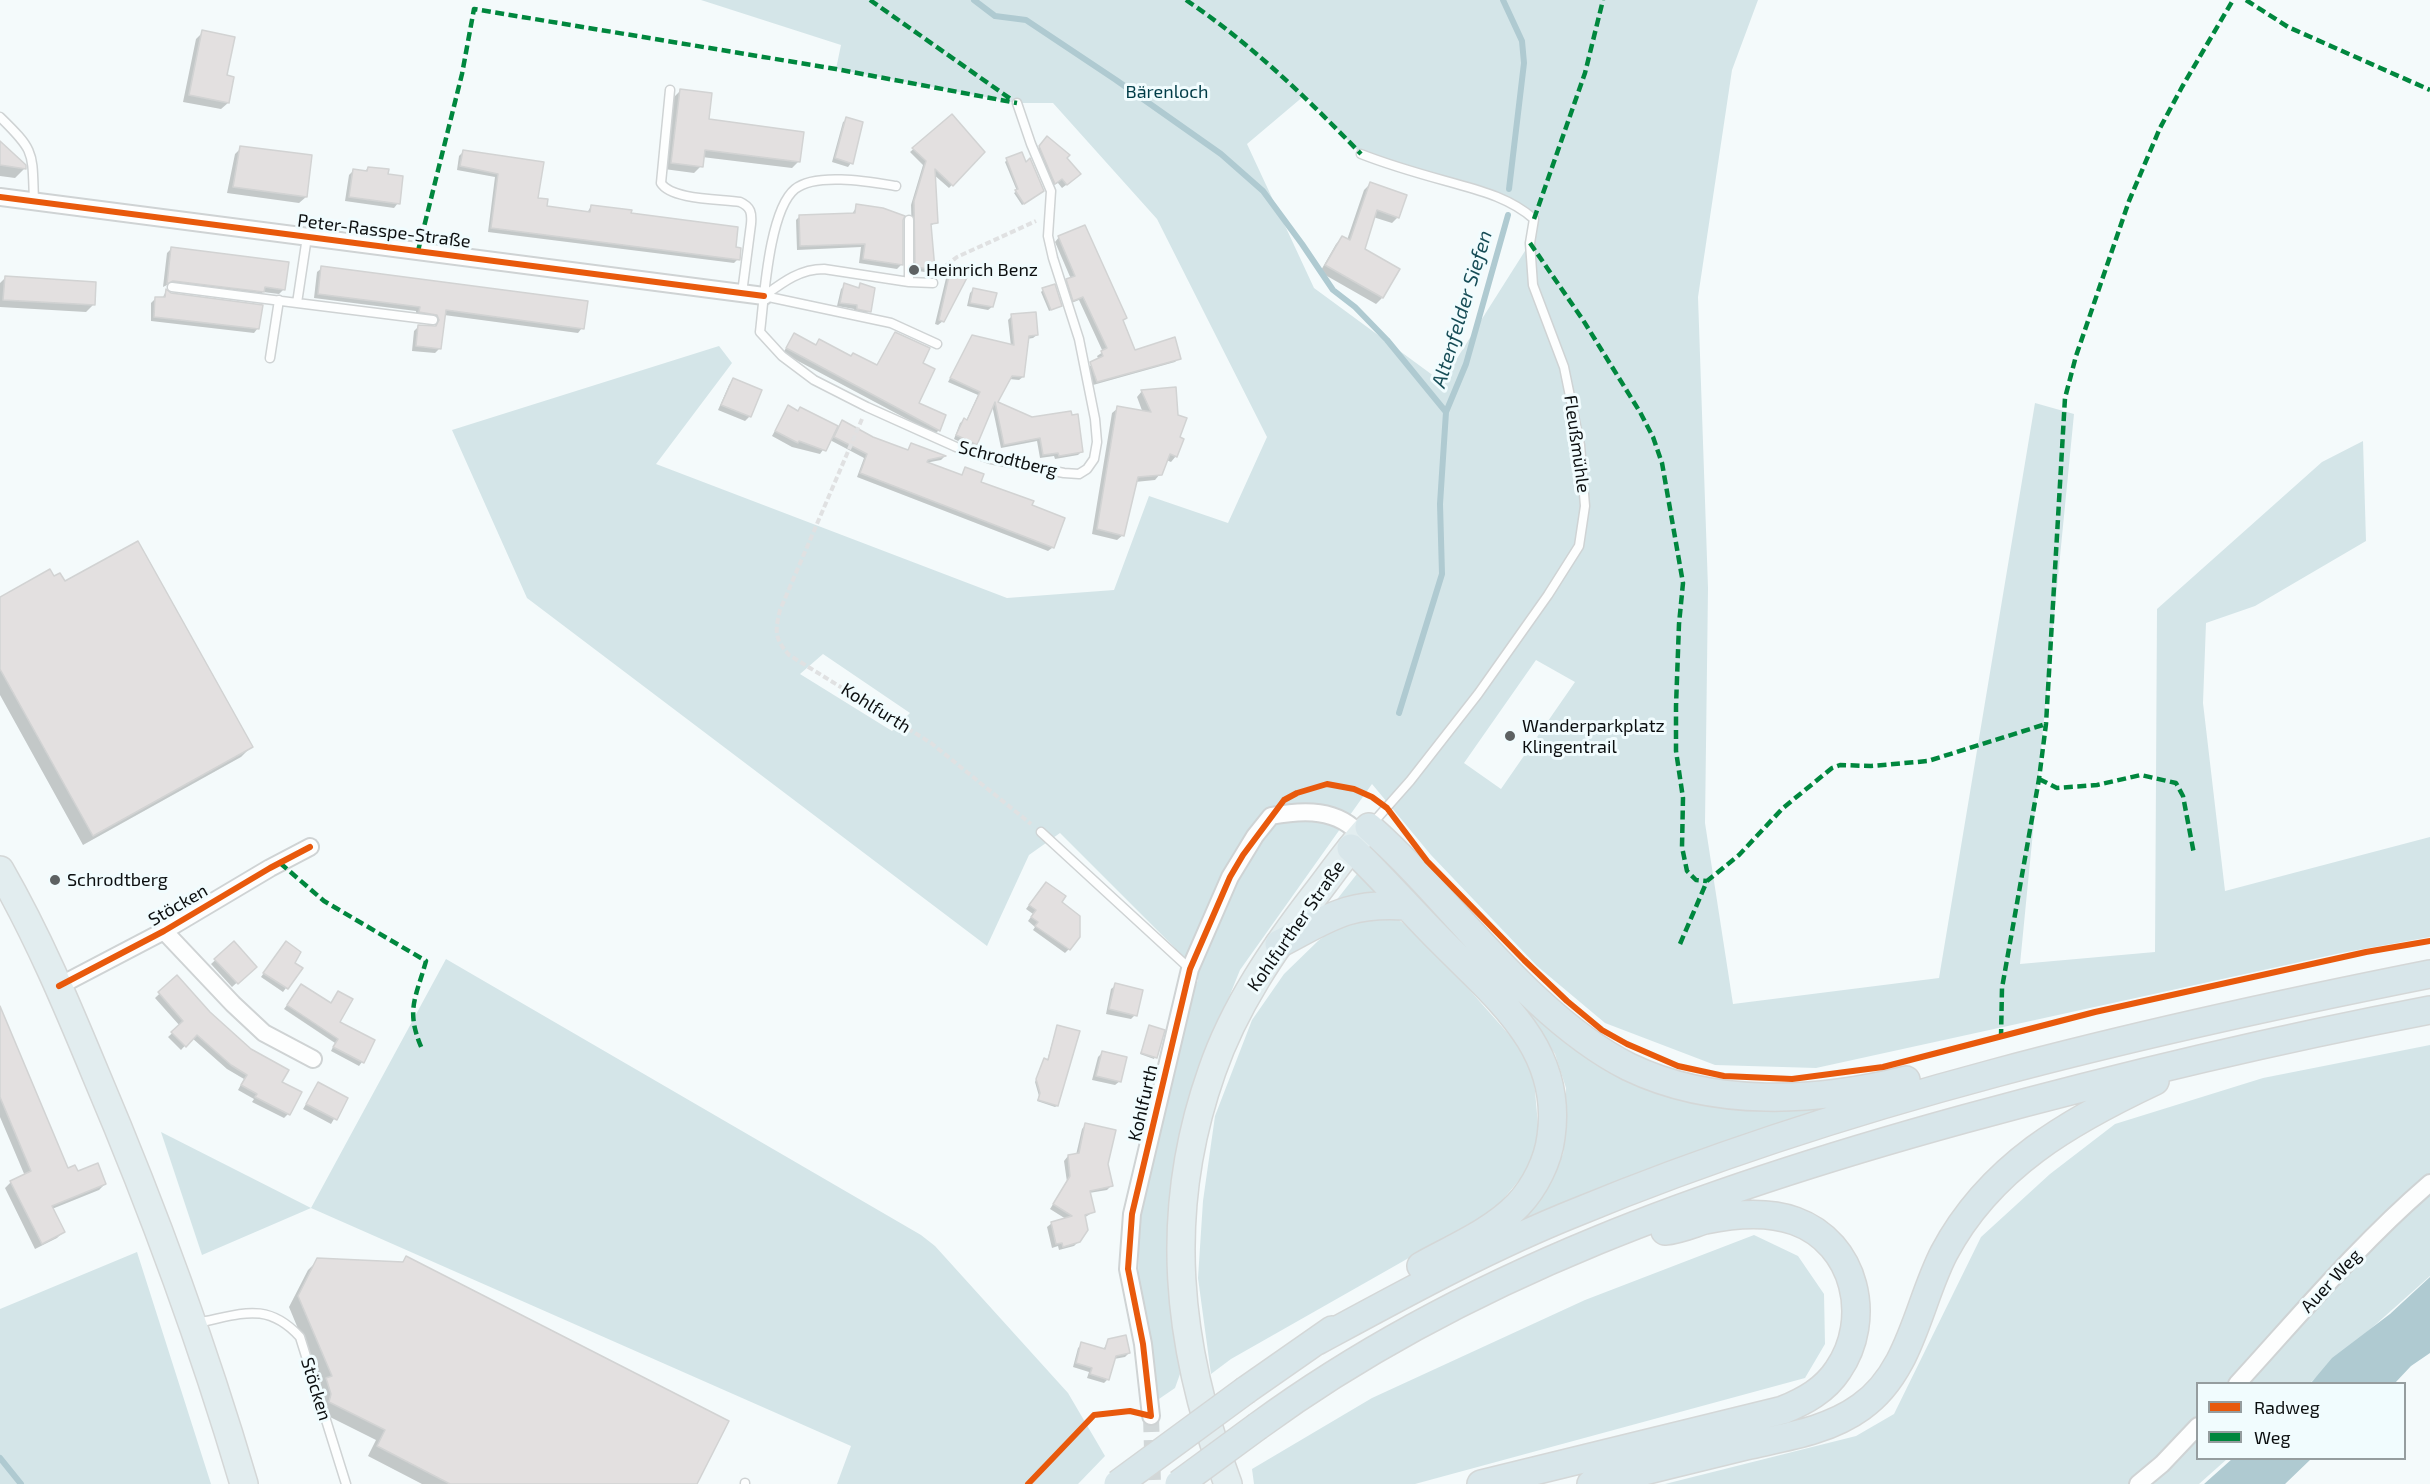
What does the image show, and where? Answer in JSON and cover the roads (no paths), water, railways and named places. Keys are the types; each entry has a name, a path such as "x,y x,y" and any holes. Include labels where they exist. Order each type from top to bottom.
{"highway":[{"path":"1118,1484 1417,1268 1485,1230 1518,1205 1538,1177 1550,1147 1553,1100 1540,1055 1515,1018 1406,906 1360,837"},
{"path":"1360,837 1450,909 1536,999 1566,1026 1597,1048 1630,1067 1666,1081 1695,1089 1728,1094 1802,1097 1872,1089 1950,1069 2035,1064"},
{"path":"1279,944 1339,912 1374,904 1406,906"},
{"path":"1317,1341 1474,1259 1574,1213 1649,1183 1877,1107 2035,1064 2212,1020 2430,974"},
{"path":"1179,1484 1293,1400 1341,1370 1439,1314 1616,1233 1729,1191 1886,1140 2039,1098 2205,1058 2430,1010"},
{"path":"1591,1484 1810,1430 1846,1417 1862,1407 1876,1394 1898,1363 1944,1254 1961,1224 1982,1197 2009,1169 2036,1148 2124,1096 2205,1058"},
{"path":"1481,1484 1783,1410 1815,1394 1839,1370 1856,1329 1856,1299 1849,1274 1839,1254 1826,1240 1806,1226 1783,1218 1742,1215 1706,1220 1670,1231 1641,1234 1616,1233"}],"main road":[{"name":"Kohlfurther Straße","path":"1228,1484 1210,1436 1193,1372 1183,1295 1182,1220 1194,1132 1212,1070 1237,1015 1279,944 1360,837"},
{"path":"0,870 59,986 124,1140 193,1323 244,1484"}],"street":[{"name":"Peter-Rasspe-Straße","path":"0,197 764,296"},
{"name":"Kohlfurth","path":"1151,1416 1143,1344 1128,1269 1132,1214 1190,969 1230,877 1255,836 1271,816 1295,812 1335,816 1355,828 1360,837"},
{"name":"Stöcken","path":"59,986 164,931 310,847"},
{"name":"Stöcken","path":"164,931 233,1004 264,1033 313,1059"},
{"name":"Auer Weg","path":"2238,1382 2332,1279 2403,1206 2430,1183"},
{"path":"2138,1484 2162,1464 2196,1428"}],"lane":[{"path":"670,90 661,183 664,188 677,194 740,202 747,206 752,213 742,293"},
{"name":"Schrodtberg","path":"896,186 832,179 810,183 795,189 786,201 779,217 766,268 760,332 782,356 814,380 867,407 956,447 990,459 1070,474 1079,474 1087,469 1094,459 1097,442 1095,419 1073,316 1048,236 1051,191 1017,103"},
{"path":"0,117 22,139 32,155 34,201"},
{"name":"Fleußmühle","path":"1360,837 1410,781 1478,694 1548,595 1579,546 1586,506 1580,446 1564,367 1533,285 1530,243 1534,219 1519,206 1494,195 1388,164 1362,154"},
{"path":"909,220 909,282"},
{"path":"297,303 308,237"},
{"path":"764,296 787,279 811,269 933,283"},
{"path":"172,287 433,320"},
{"path":"764,296 891,323 937,344"},
{"path":"270,358 279,300"},
{"path":"1041,832 1190,969"},
{"name":"Stöcken","path":"193,1323 264,1312 287,1323 300,1337 346,1484"}],"water":[{"path":"2430,1277 2430,1353 2411,1366 2396,1382 2312,1382 2332,1358 2390,1314"},
{"path":"2231,1460 2310,1460 2285,1484 2204,1484"}],"waterway":[{"path":"974,0 995,16 1026,20 1221,154 1263,191 1333,290 1355,307 1387,340 1446,412 1440,504 1442,574 1399,713"},
{"name":"Altenfelder Siefen","path":"1503,0 1522,41 1524,63 1509,189"},
{"name":"Altenfelder Siefen","path":"1446,412 1466,364 1508,215"},
{"path":"0,1458 21,1484"}],"tunnel":[{"path":"1151,1416 1153,1484"}],"place":[{"name":"Heinrich Benz","path":"914,270"},
{"name":"Wanderparkplatz Klingentrail","path":"1510,736"},
{"name":"Schrodtberg","path":"55,880"}],"park label":[{"name":"Bärenloch","path":"1167,92"}]}
